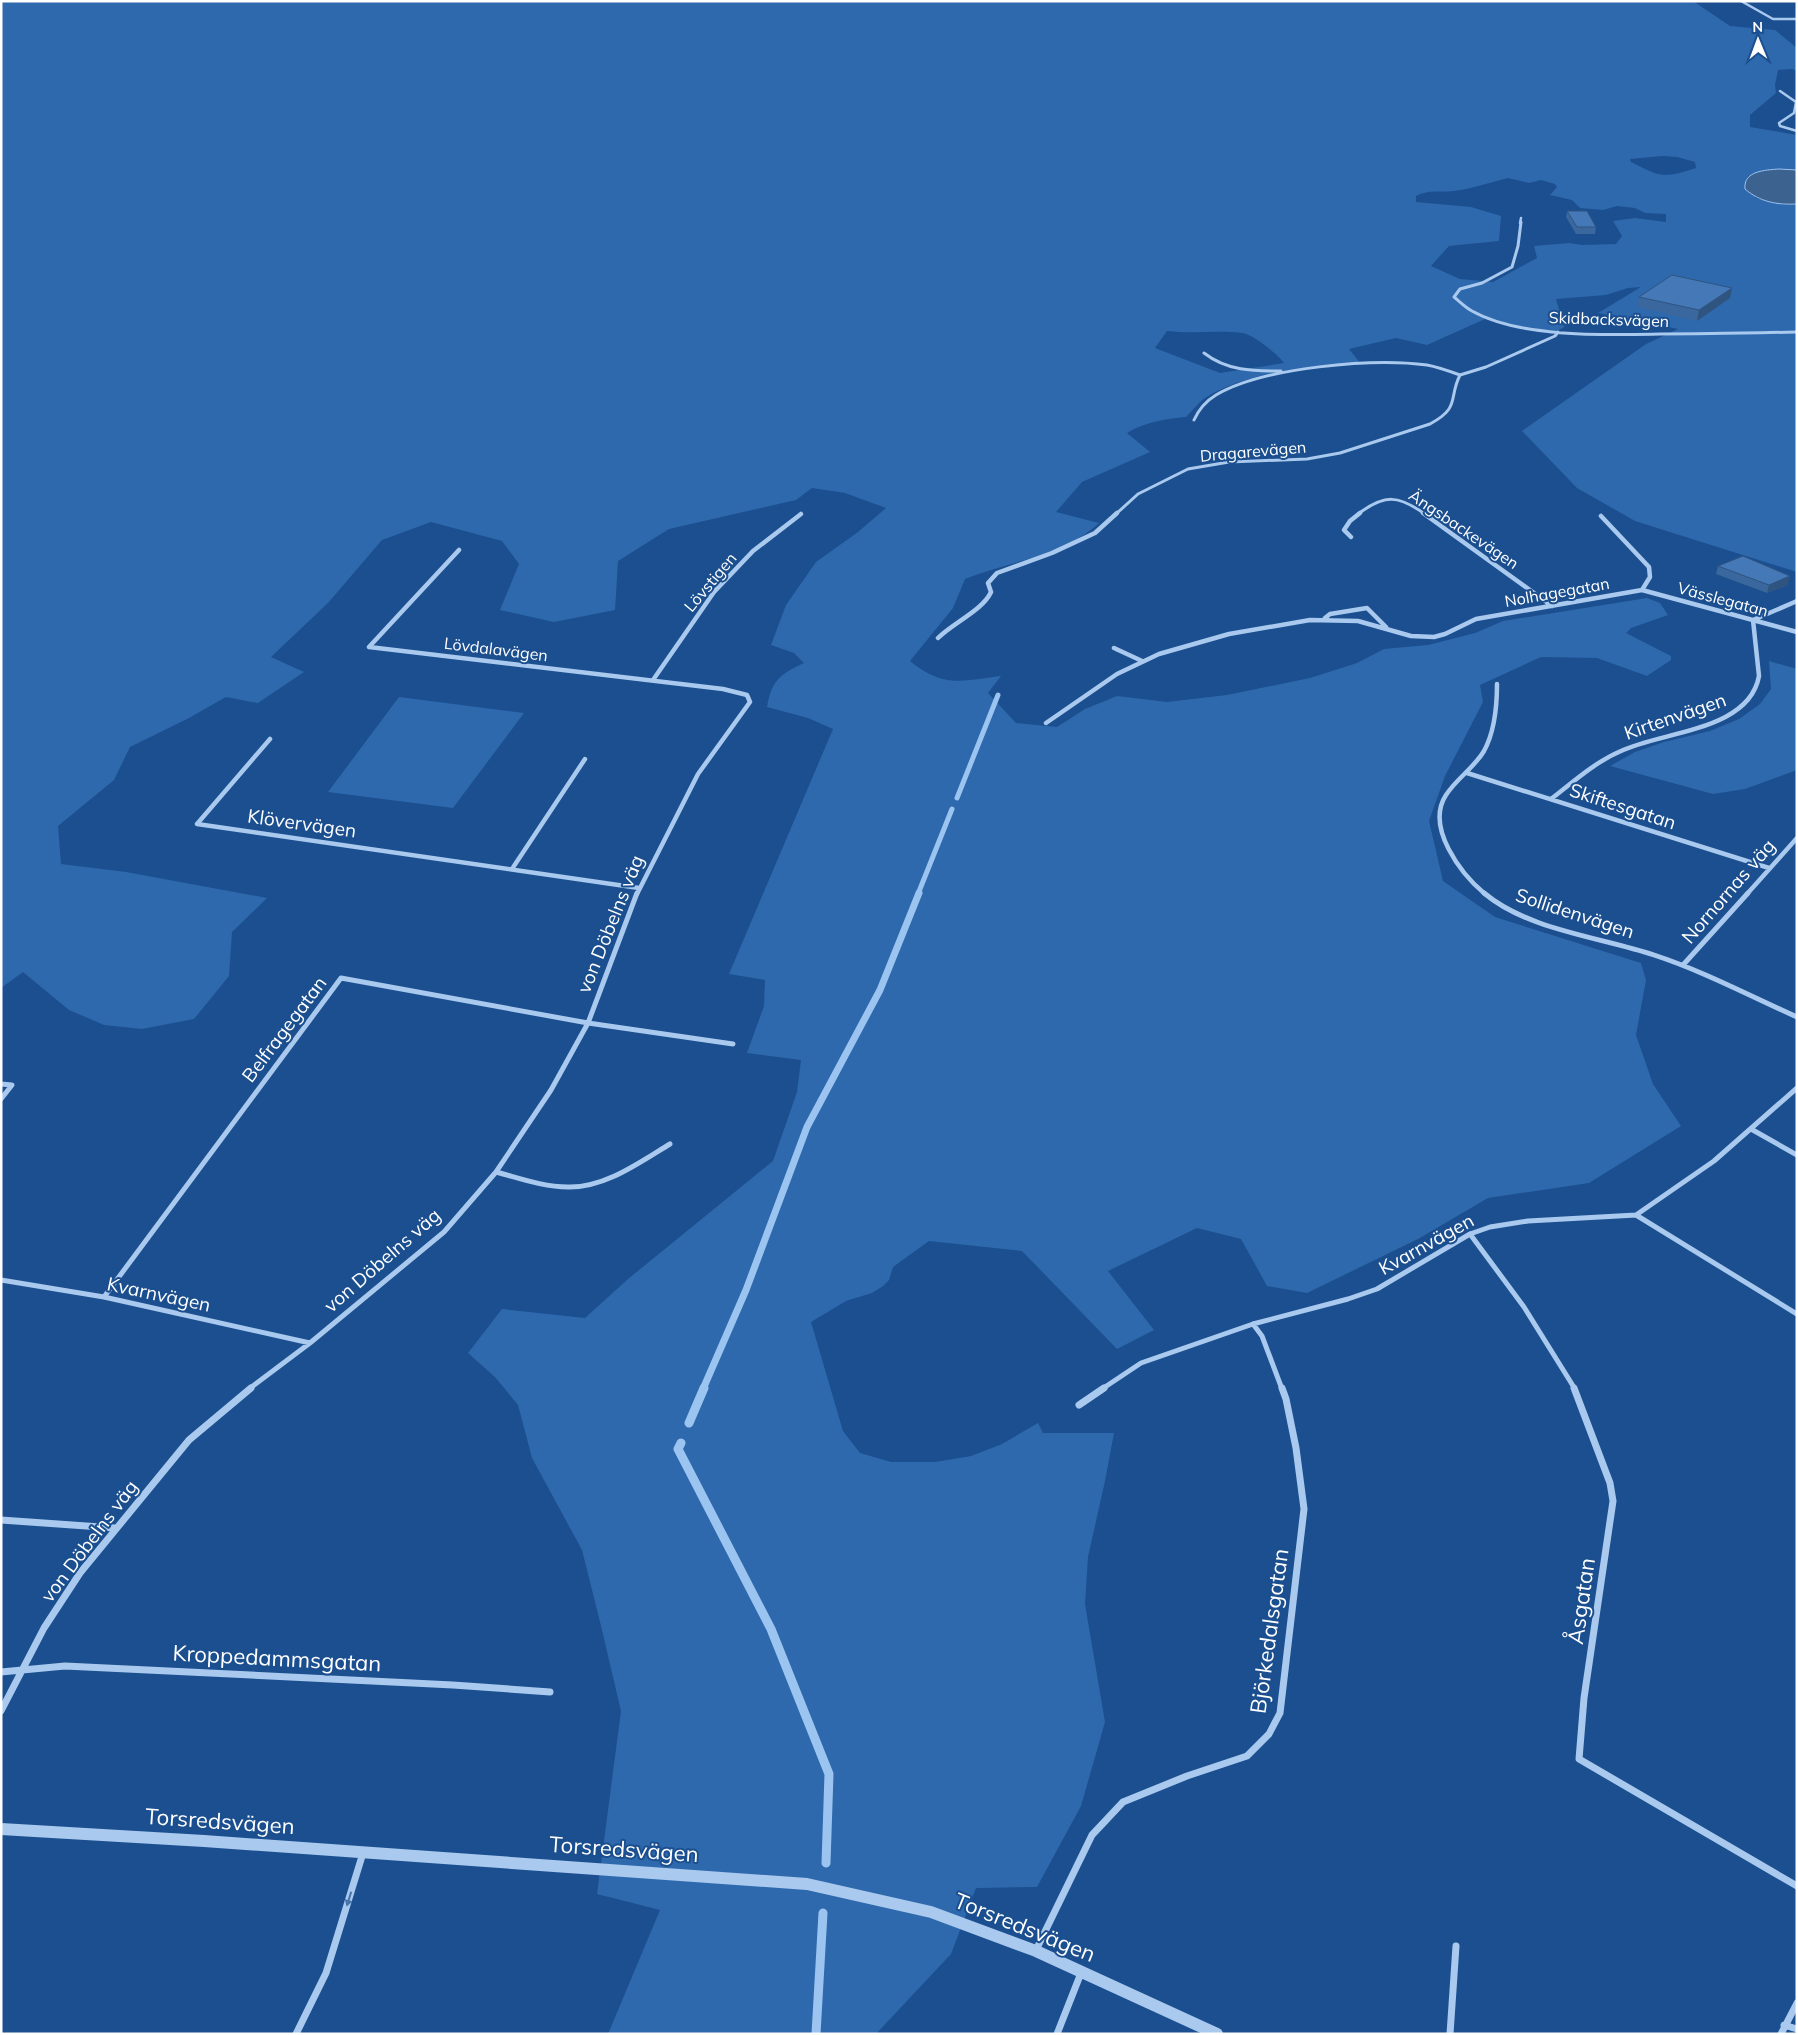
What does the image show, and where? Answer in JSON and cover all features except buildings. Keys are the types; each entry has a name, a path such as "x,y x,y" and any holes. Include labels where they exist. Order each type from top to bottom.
{"street":[{"path":"1741,1 1773,19 1797,19"},
{"path":"1780,90 1796,102 1794,114 1779,123 1780,126 1797,131"},
{"name":"Skidbacksvägen","path":"1521,218 1518,246 1512,267 1482,283 1460,289 1454,297 1461,305 1498,320 1558,332 1624,334 1797,332"},
{"path":"1204,353 1219,364 1229,368 1248,371 1294,371 1342,365 1411,364 1426,365 1460,375 1486,367 1555,336 1558,332"},
{"path":"1194,420 1199,410 1214,397 1236,386 1294,371"},
{"name":"Dragarevägen","path":"938,638 949,627 986,601 991,592 988,583 997,573 1052,553 1095,533 1138,494 1168,478 1188,470 1222,463 1307,459 1340,453 1430,424 1443,417 1453,404 1460,375"},
{"name":"Ängsbackevägen","path":"1351,537 1344,530 1349,521 1381,500 1400,499 1409,503 1552,606"},
{"name":"Lövstigen","path":"653,680 714,592 753,551 801,514"},
{"path":"1601,516 1649,568 1650,577 1642,590"},
{"name":"Lövdalavägen","path":"459,550 369,647 723,689 742,693 750,698"},
{"name":"Nolhagegatan","path":"1046,723 1122,672 1142,661 1194,644 1244,631 1324,619 1363,622 1412,637 1437,637 1451,632 1467,621 1642,590"},
{"name":"Vässlegatan","path":"1642,590 1797,632"},
{"path":"1753,620 1797,601"},
{"name":"Nolhagegatan","path":"1324,619 1330,614 1367,608 1387,628"},
{"name":"Kirtenvägen","path":"1551,799 1620,751 1717,722 1748,702 1759,682 1759,664 1752,633 1753,620"},
{"path":"1114,648 1142,661"},
{"name":"Sollidenvägen","path":"1498,684 1497,712 1486,747 1467,773 1451,788 1441,805 1442,827 1451,854 1461,872 1474,887 1491,900 1523,916 1642,950 1683,965 1797,1017"},
{"name":"von Döbelns väg","path":"1,1711 44,1628 80,1573 189,1440 236,1399 310,1343 444,1232 496,1172 551,1090 588,1023 638,888 698,774 748,707 750,698"},
{"name":"Klövervägen","path":"270,740 197,824 638,888"},
{"path":"512,869 585,759"},
{"name":"Skiftesgatan","path":"1467,773 1769,868"},
{"name":"Nornornas väg","path":"1683,965 1797,838"},
{"name":"Belfragegatan","path":"104,1297 341,978 588,1023 733,1044"},
{"path":"1,1084 12,1085 1,1099"},
{"name":"Kvarnvägen","path":"1079,1404 1141,1363 1253,1324 1377,1288 1470,1234 1490,1227 1528,1221 1636,1215 1714,1161 1797,1088"},
{"path":"1751,1129 1797,1155"},
{"path":"496,1172 542,1183 576,1187 601,1180 670,1144"},
{"path":"1636,1215 1797,1314"},
{"name":"Åsgatan","path":"1470,1234 1524,1307 1566,1372 1578,1394 1610,1483 1613,1501 1584,1698 1579,1759 1797,1886"},
{"name":"Kvarnvägen","path":"1,1280 104,1297 310,1343"},
{"name":"Björkedalsgatan","path":"1036,1951 1092,1835 1123,1802 1187,1776 1247,1756 1269,1734 1280,1713 1304,1510 1296,1448 1286,1398 1262,1336 1253,1324"},
{"path":"1,1520 115,1528"},
{"name":"Kroppedammsgatan","path":"1,1672 65,1666 453,1685 550,1692"},
{"name":"Torsredsvägen","path":"1,1829 364,1852 807,1884 931,1912 1036,1951 1217,2034"},
{"path":"296,2034 326,1973 364,1852"},
{"path":"1450,2034 1456,1946"},
{"path":"1058,2034 1071,1994 1081,1972"},
{"path":"1781,2034 1797,2003"},
{"path":"1784,2025 1797,2030"}],"shaded area":[{"path":"1,1 1693,1 1730,26 1775,30 1797,48 1797,71 1792,69 1778,70 1775,85 1776,93 1750,115 1750,127 1797,135 1797,170 1779,169 1755,198 1785,205 1797,204 1797,572 1635,521 1577,488 1522,431 1646,344 1678,329 1598,313 1641,287 1628,288 1606,295 1556,299 1564,327 1552,334 1485,319 1427,345 1396,338 1349,349 1361,364 1302,368 1260,376 1222,389 1205,398 1186,417 1155,422 1134,429 1127,433 1150,452 1082,482 1056,512 1099,523 1069,544 965,579 953,608 910,661 922,670 943,679 963,681 1001,676 988,693 1016,723 1057,727 1085,709 1117,696 1167,702 1227,695 1310,678 1357,663 1384,649 1428,645 1475,633 1503,621 1647,598 1660,603 1668,615 1631,628 1626,633 1671,656 1671,660 1647,676 1597,658 1541,657 1480,685 1483,702 1445,776 1429,821 1443,881 1495,917 1641,963 1646,980 1636,1035 1653,1084 1681,1126 1589,1183 1488,1198 1418,1239 1307,1293 1267,1286 1241,1239 1197,1228 1108,1271 1154,1330 1117,1349 1022,1251 929,1241 893,1267 889,1280 883,1286 872,1293 846,1301 811,1322 843,1431 860,1453 891,1462 935,1462 971,1456 1002,1444 1038,1423 1043,1433 1114,1433 1088,1557 1085,1604 1105,1722 1081,1806 1037,1887 976,1888 951,1954 876,2034 608,2034 660,1910 597,1894 621,1711 582,1550 532,1458 518,1405 495,1377 468,1353 502,1309 585,1318 628,1279 773,1161 797,1092 801,1060 747,1053 764,1006 765,980 729,974 833,729 808,718 767,707 772,690 778,679 804,663 794,653 771,645 786,605 816,562 858,532 886,508 845,493 812,488 796,500 669,529 618,561 615,610 554,622 500,610 519,564 502,541 431,522 382,540 328,603 271,657 304,672 258,703 226,697 189,718 130,747 114,780 58,826 61,864 126,872 267,898 232,932 229,976 194,1019 142,1029 104,1025 69,1010 23,972 1,988","holes":["1662,156 1677,157 1695,162 1696,168 1676,174 1662,175 1641,167 1631,162 1630,159","1508,178 1529,183 1541,180 1555,184 1557,187 1550,195 1572,200 1580,208 1603,210 1617,206 1635,208 1645,213 1666,214 1666,222 1635,218 1613,221 1622,236 1616,244 1582,245 1569,243 1534,246 1537,258 1493,282 1460,279 1431,266 1449,246 1499,241 1501,216 1471,207 1416,202 1416,196 1431,192 1448,192","1167,331 1242,333 1247,334 1264,345 1284,363 1220,373 1155,348"]},
{"path":"1779,169 1797,170 1797,204 1769,202 1745,189 1745,183 1751,175 1762,171"},
{"path":"1769,661 1797,669 1797,770 1745,789 1713,794 1610,766 1635,752 1664,742 1710,731 1739,719 1760,704 1771,689"},
{"path":"399,697 524,713 453,808 328,792"}],"waterway":[{"path":"957,798 998,695"},
{"path":"918,894 952,809"},
{"path":"703,1389 746,1290 807,1127 880,990 919,893"},
{"path":"689,1423 704,1388"},
{"path":"681,1443 678,1449 771,1629 829,1774 826,1863"},
{"path":"816,2034 823,1913"}]}
